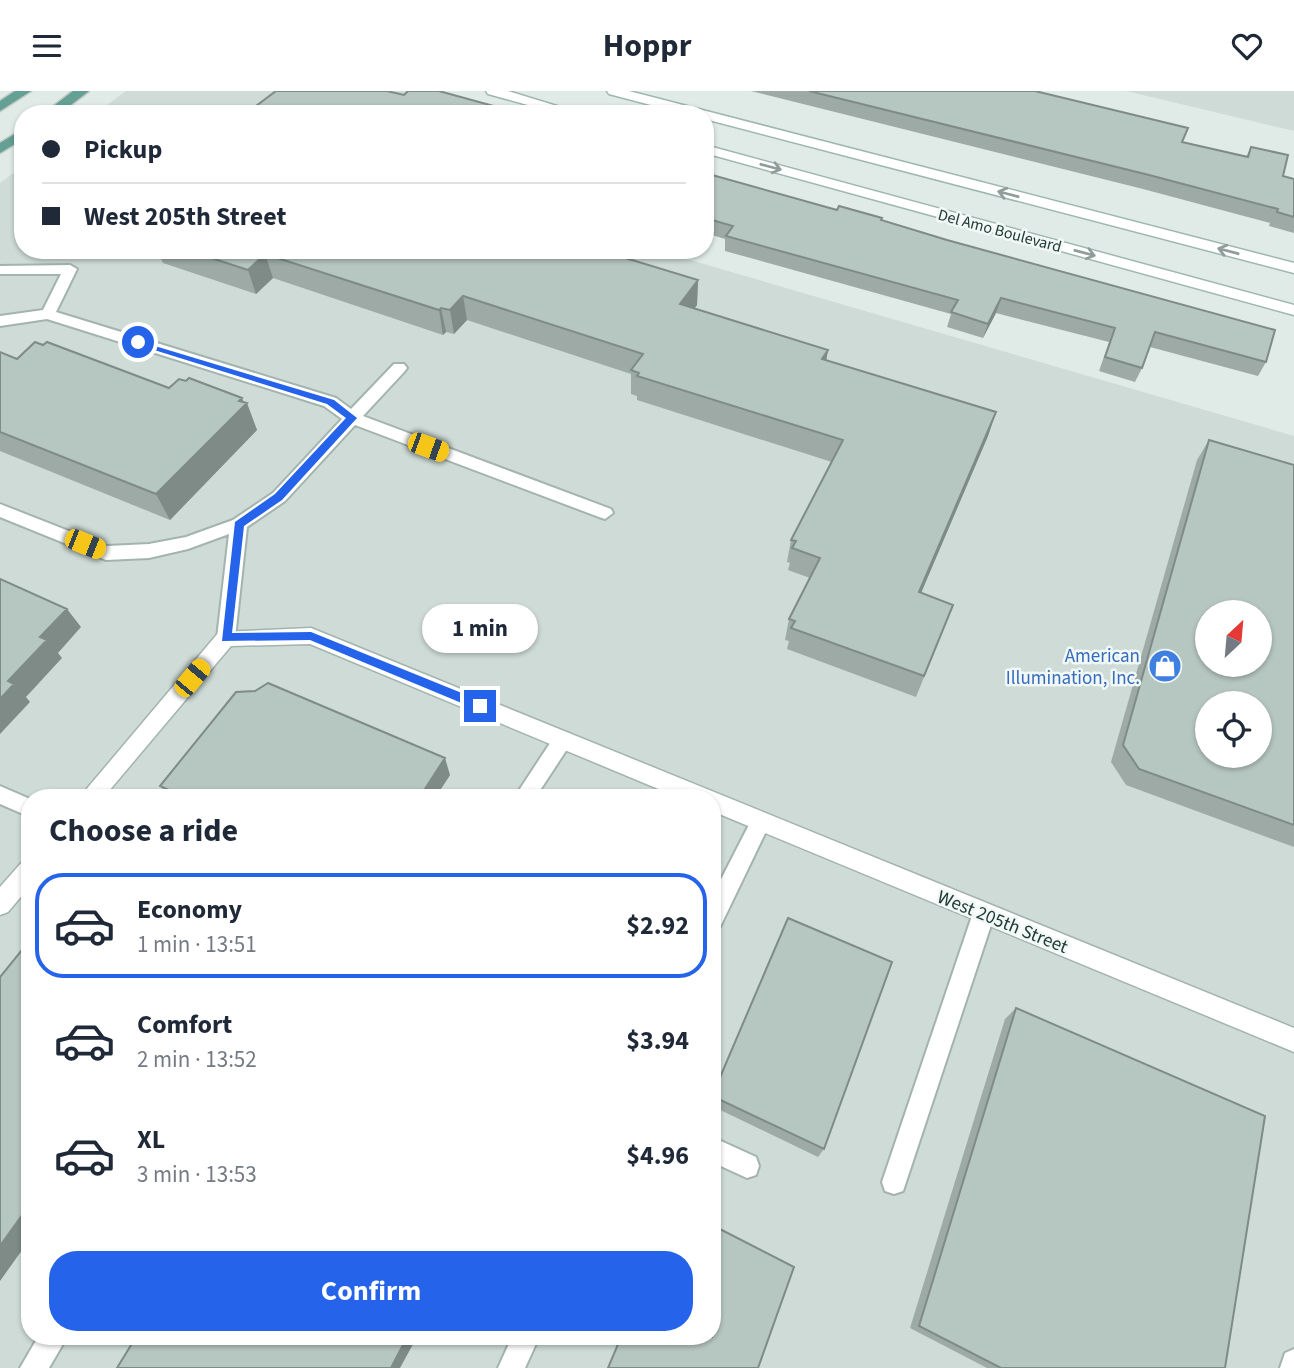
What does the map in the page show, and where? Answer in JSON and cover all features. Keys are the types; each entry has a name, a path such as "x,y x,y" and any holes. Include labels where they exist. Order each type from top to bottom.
{"main road":[{"path":"0,107 24,91"},
{"path":"63,105 82,91"},
{"path":"493,91 544,105"},
{"name":"Del Amo Boulevard","path":"614,91 668,105"},
{"name":"Del Amo Boulevard","path":"714,117 1294,268"},
{"name":"Del Amo Boulevard","path":"714,151 1294,310"},
{"path":"98,789 226,638 311,636 682,789"},
{"name":"West 205th Street","path":"721,805 1294,1040"},
{"path":"0,904 21,880"}],"lane":[{"path":"0,270 70,269 48,314"},
{"path":"0,321 48,314 330,402 352,418 605,513"},
{"path":"0,510 106,552 149,551 188,543 239,524 279,497 399,368"},
{"path":"226,638 239,524"},
{"path":"530,789 563,740"},
{"path":"0,796 21,804"},
{"path":"721,902 761,821"},
{"path":"894,1182 984,913"},
{"path":"721,1153 747,1166"},
{"path":"33,1368 49,1345"},
{"path":"511,1368 522,1345"},
{"path":"1293,1368 1294,1362"}],"shaded area":[{"path":"126,91 418,91 403,105 107,105"},
{"path":"1126,91 1294,91 1294,131"},
{"path":"14,173 14,259 687,259 1294,436 1294,1368 0,1368 0,183"}],"building":[{"path":"276,91 387,91 404,95 408,91 439,91 490,105 257,105"},
{"path":"809,91 1035,91 1188,128 1182,142 1248,157 1251,147 1288,155 1283,176 1294,179 1294,217 1277,212 1278,209 1149,175"},
{"path":"714,176 837,210 839,206 947,240 1275,330 1266,362 1155,332 1142,368 1105,357 1115,328 1001,298 988,324 951,312 958,300 726,236 733,226 714,221"},
{"path":"214,259 260,259 248,270"},
{"path":"281,259 629,259 698,280 680,304 828,350 822,359 996,412 919,592 953,605 924,676 791,628 795,621 789,619 820,558 792,548 796,541 791,540 843,440 637,376 639,373 631,370 643,354 463,296 450,310 439,310"},
{"path":"35,342 43,345 47,342 169,388 179,379 186,381 189,378 242,398 239,401 247,403 156,494 0,432 0,352 17,359"},
{"path":"1209,440 1294,465 1294,825 1139,769 1123,745"},
{"path":"0,579 67,609 40,637 47,640 8,681 14,684 0,699"},
{"path":"268,683 445,758 425,789 166,789 160,786 236,692 255,691"},
{"path":"788,918 892,962 824,1149 721,1100 721,1075"},
{"path":"21,951 21,1217 0,1246 0,977"},
{"path":"1016,1008 1265,1116 1225,1368 1001,1368 919,1326"},
{"path":"721,1230 794,1267 758,1368 608,1368 618,1345 721,1345"},
{"path":"131,1345 403,1345 391,1368 117,1368"}],"place":[{"name":"American Illumination, Inc.","path":"1165,666"}],"route":[{"path":"138,342 330,402 352,418 279,497 239,524 226,638 311,636 480,706"}]}
